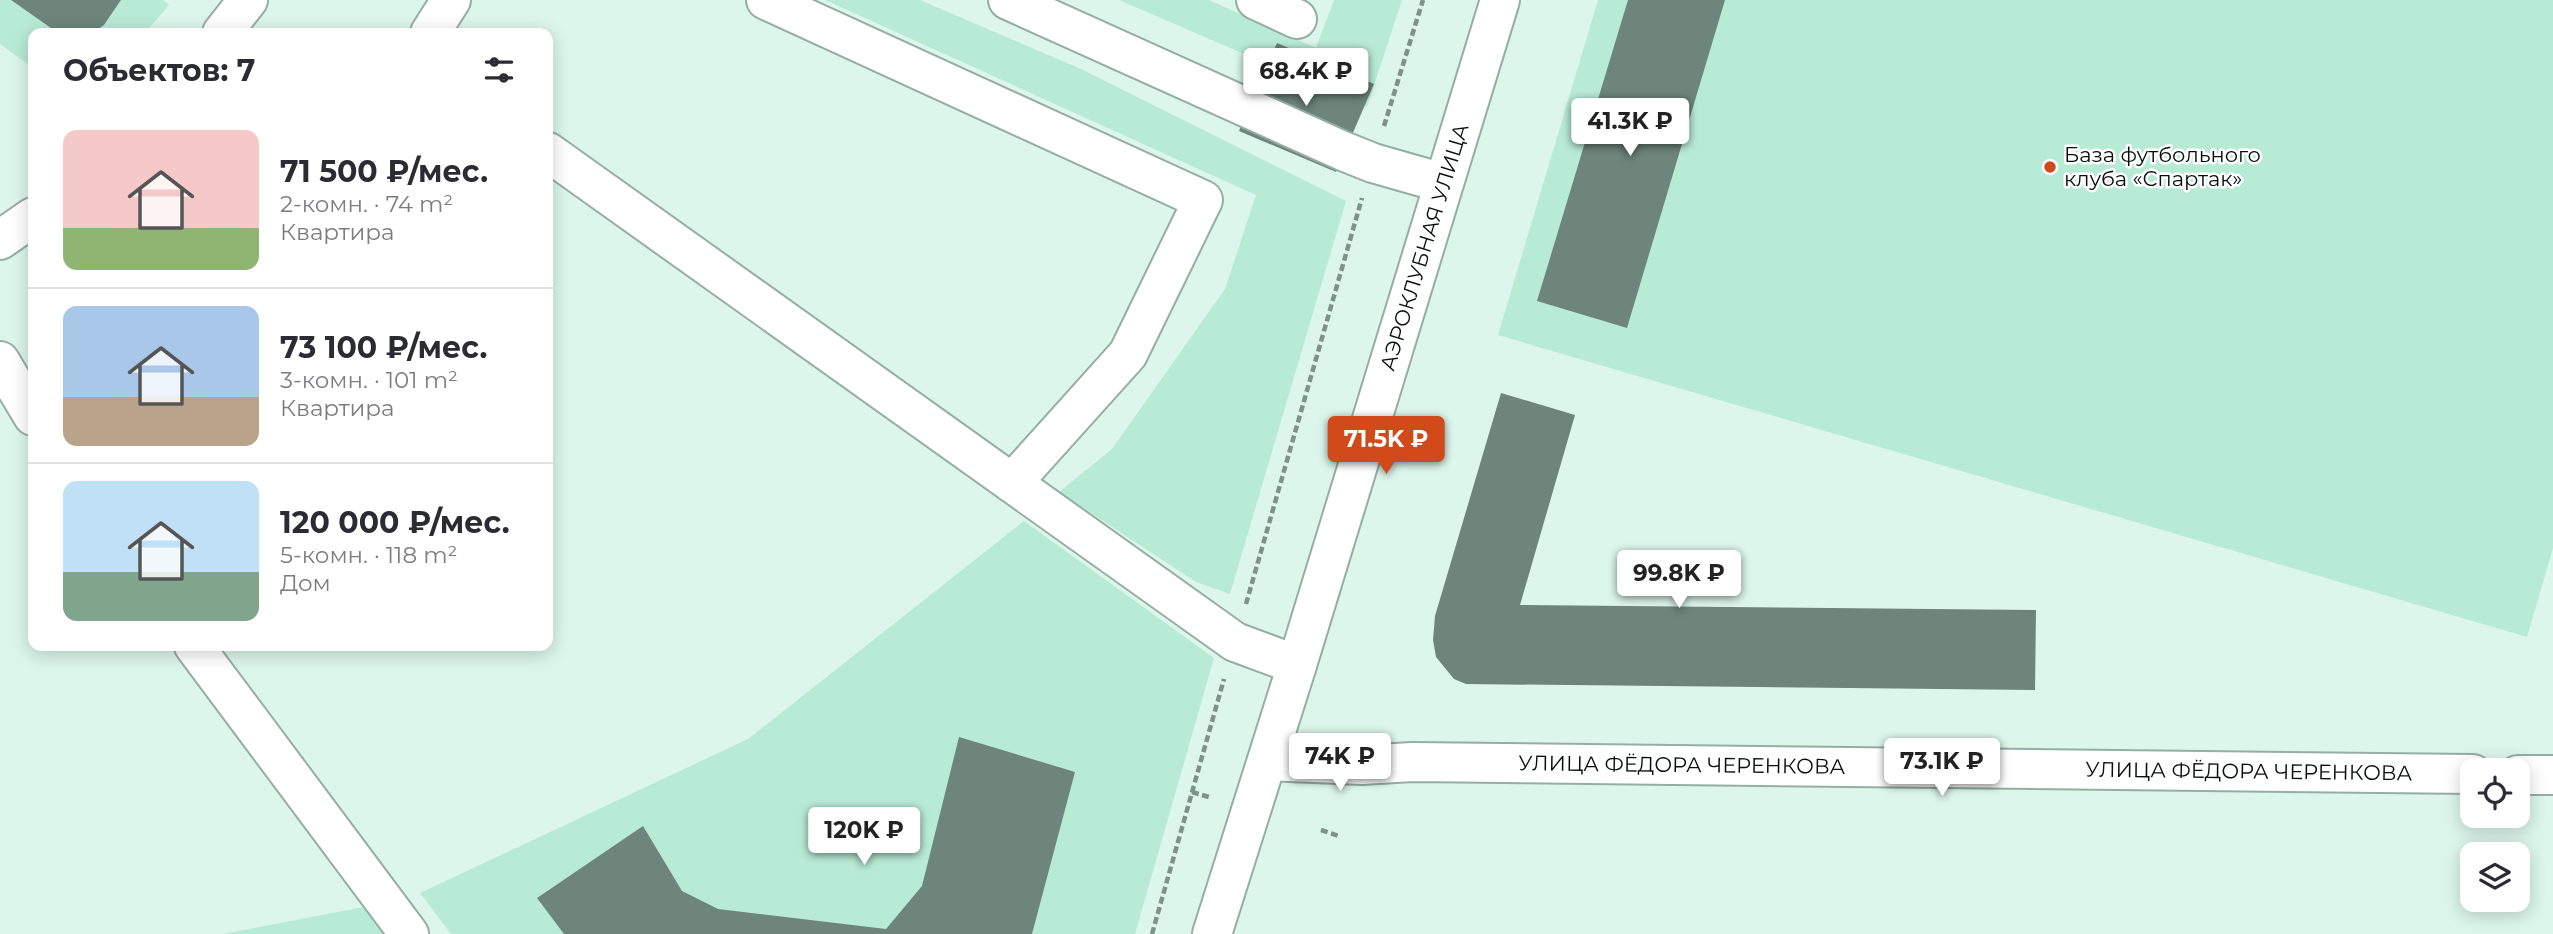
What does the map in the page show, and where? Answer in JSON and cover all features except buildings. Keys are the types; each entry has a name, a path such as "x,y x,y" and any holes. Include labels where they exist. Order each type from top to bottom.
{"street":[{"path":"226,28 248,0"},
{"path":"433,28 451,0"},
{"path":"766,0 1203,200 1128,354 1012,483"},
{"path":"1008,0 1373,163 1443,183"},
{"path":"1256,0 1297,19"},
{"name":"АЭРОКЛУБНАЯ УЛИЦА","path":"1212,934 1268,761 1500,0"},
{"path":"553,156 1235,642 1297,665"},
{"path":"0,240 28,220"},
{"path":"0,361 28,408"},
{"path":"198,651 409,934"},
{"name":"УЛИЦА ФЁДОРА ЧЕРЕНКОВА","path":"1268,761 1362,765 1412,762 2460,774"},
{"path":"2530,775 2553,775"}],"path":[{"path":"1152,934 1373,163 1423,0"},
{"path":"1192,792 1212,798"},
{"path":"1321,830 1339,836"}],"green space":[{"path":"0,0 11,0 51,28 28,28 28,64 0,44"},
{"path":"121,0 163,0 169,5 149,28 100,28"},
{"path":"825,0 920,0 1081,69 1346,201 1230,594 1196,582 1059,492 1112,449 1225,289 1256,195"},
{"path":"1119,0 1209,0 1316,48 1334,0 1402,0 1367,107"},
{"name":"База футбольного клуба «Спартак»","path":"1598,0 2553,0 2553,548 2527,637 1498,335"},
{"path":"1024,521 1214,658 1135,934 451,934 420,893 748,739"},
{"path":"374,905 396,934 223,934"}],"place":[{"name":"База футбольного клуба «Спартак»","path":"2050,167"}]}
